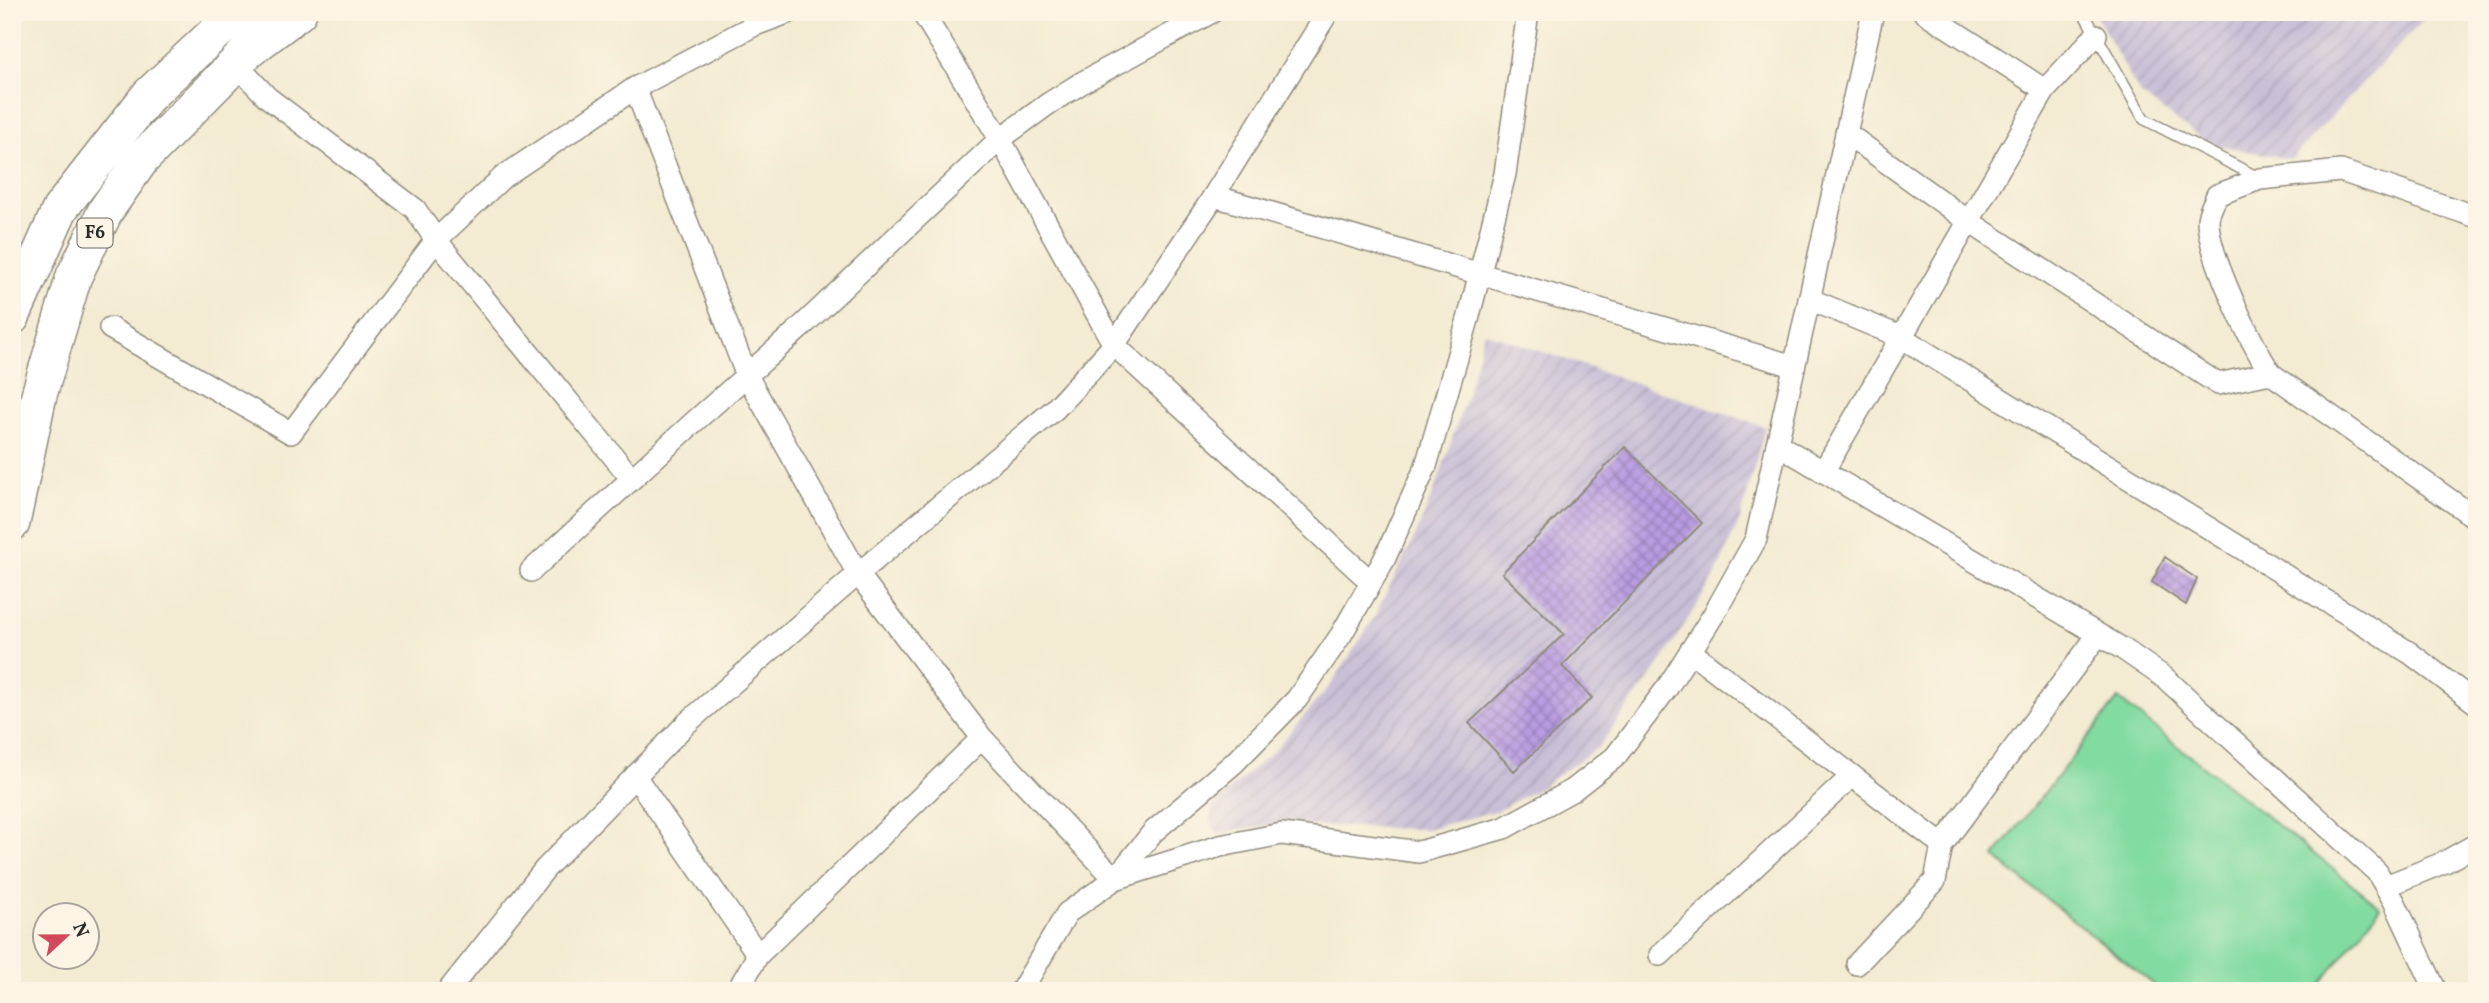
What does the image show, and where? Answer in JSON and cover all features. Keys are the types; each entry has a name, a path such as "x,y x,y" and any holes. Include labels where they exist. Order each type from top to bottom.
{"highway":[{"name":"F6","path":"12,317 60,209 149,94 215,33 244,12"},
{"name":"F6","path":"12,523 38,395 74,276 106,210 141,160 249,50 299,12"}],"street":[{"path":"110,328 291,433 436,240 503,177 635,88 754,25 790,12"},
{"path":"922,12 1000,139 1114,345 1371,582"},
{"path":"531,571 809,320 1000,139 1083,82 1212,12"},
{"path":"449,991 545,869 687,723 858,574 1055,409 1114,345 1214,196 1328,12"},
{"path":"1021,991 1067,914 1115,879 1153,832 1234,763 1297,699 1341,635 1384,560 1426,466 1480,274 1505,174 1528,12"},
{"path":"1115,879 1220,846 1282,835 1419,852 1504,828 1573,790 1615,757 1667,688 1756,539 1873,12"},
{"path":"1924,12 2045,90"},
{"path":"1823,472 2045,90 2096,35"},
{"path":"236,64 267,97 415,209 436,240 632,479"},
{"path":"635,88 747,376 858,574 982,737 1115,879"},
{"path":"1846,132 1968,221 2218,384 2270,373"},
{"path":"2477,217 2342,171 2260,179 2217,195 2208,218 2212,249 2257,352 2270,373 2477,519"},
{"path":"1214,196 1794,366"},
{"path":"1809,299 1901,337 2410,653 2477,704"},
{"path":"1777,444 2098,635 2165,678 2377,873 2436,991"},
{"path":"1857,964 1935,881 1942,845 2098,635"},
{"path":"1690,651 1942,845"},
{"path":"737,991 758,954 982,737"},
{"path":"635,776 758,954"},
{"path":"1660,955 1852,776"},
{"path":"2385,886 2445,862 2477,844"}],"lane":[{"path":"2082,12 2144,119 2260,179"}],"shaded area":[{"path":"2094,12 2431,12 2291,159 2209,144 2140,94"},
{"path":"1484,332 1765,427 1741,517 1715,576 1658,667 1598,747 1538,789 1496,811 1426,829 1291,825 1240,829 1219,834 1209,822 1213,806 1276,748 1331,685 1371,623 1416,534 1438,481 1467,395"}],"green space":[{"path":"2118,699 2381,907 2315,991 2162,991 1994,857"}],"building":[{"path":"1625,447 1702,523 1562,666 1592,698 1514,771 1469,723 1564,634 1502,573"},
{"path":"2165,557 2197,579 2186,605 2152,582"}]}
